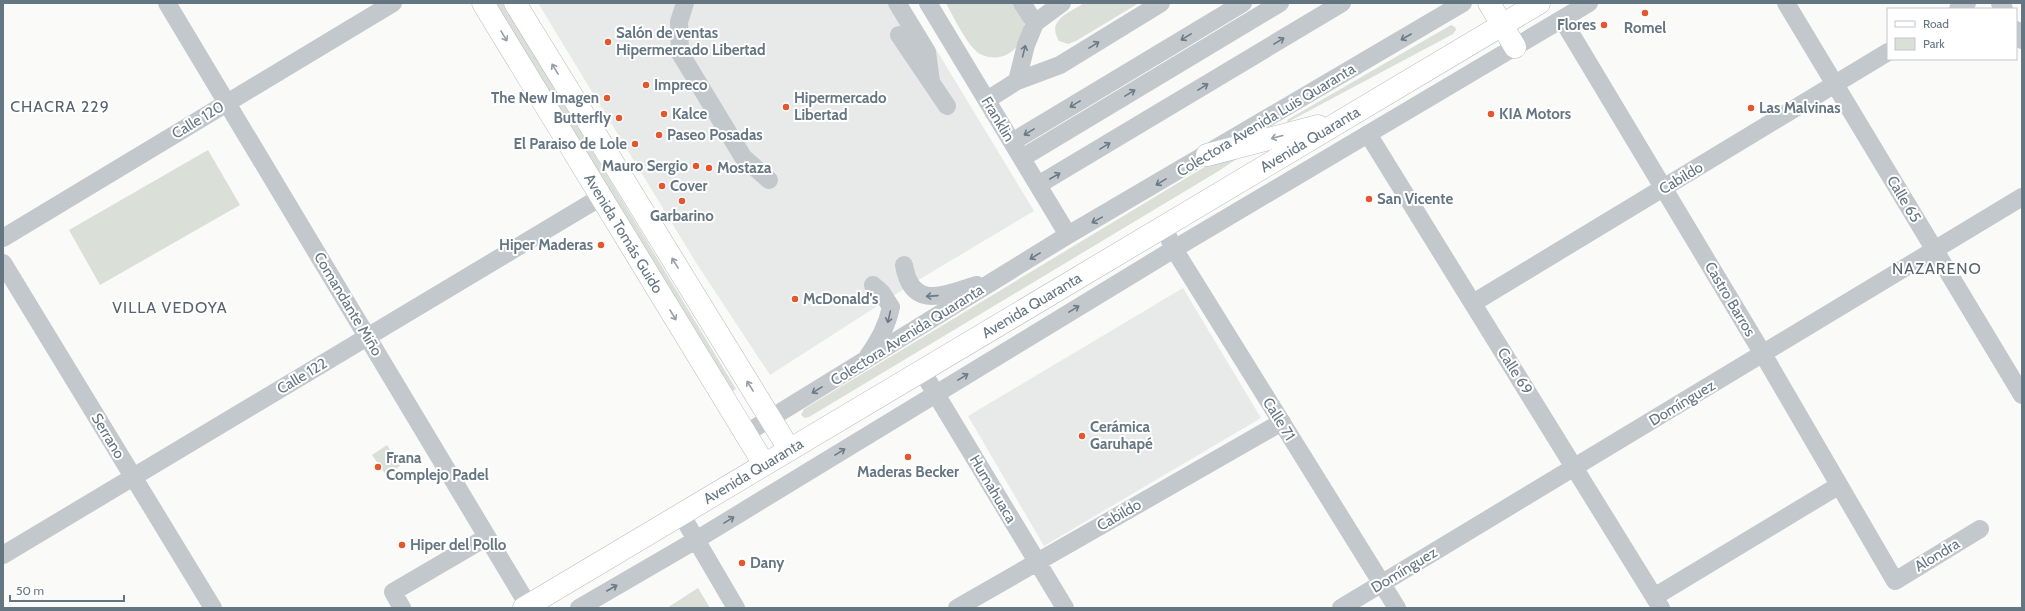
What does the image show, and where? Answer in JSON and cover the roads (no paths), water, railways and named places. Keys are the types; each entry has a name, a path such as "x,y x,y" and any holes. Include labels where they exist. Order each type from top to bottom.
{"main road":[{"name":"Avenida Tomás Guido","path":"483,3 764,464"},
{"name":"Avenida Tomás Guido","path":"515,3 789,449"},
{"path":"1489,3 1515,47"},
{"name":"Avenida Quaranta","path":"526,607 789,449 1164,228 1539,3"},
{"path":"1207,156 1342,120"}],"street":[{"name":"Comandante Miño","path":"167,3 488,537 526,607"},
{"name":"Calle 120","path":"3,238 393,3"},
{"path":"685,3 679,22 680,53 743,157 769,180"},
{"name":"Franklin","path":"928,3 1068,235"},
{"path":"1022,3 1035,23"},
{"path":"1017,81 1026,45 1035,23 1062,3"},
{"path":"987,100 1017,81 1060,65 1161,3"},
{"path":"1012,142 1243,3"},
{"path":"1022,158 1280,3"},
{"path":"1038,185 1342,3"},
{"name":"Colectora Avenida Luis Quaranta","path":"1068,235 1207,156 1463,3"},
{"path":"579,608 696,540 935,393 1174,249 1589,3"},
{"name":"Calle 65","path":"1786,3 2022,396"},
{"path":"901,9 927,52 931,82"},
{"name":"Castro Barros","path":"1562,19 1763,354 1838,486 1895,581"},
{"path":"899,35 947,106"},
{"name":"Cabildo","path":"1473,303 1835,86 1887,53"},
{"name":"Calle 69","path":"1368,134 1658,602"},
{"name":"Calle 122","path":"3,556 601,197"},
{"name":"Domínguez","path":"1341,608 1935,251 2022,197"},
{"name":"Calle 71","path":"1164,228 1174,249 1397,608"},
{"name":"Colectora Avenida Quaranta","path":"746,434 1068,235"},
{"name":"Serrano","path":"3,263 213,608"},
{"path":"904,265 906,278 914,290 922,296 933,297 997,279"},
{"path":"864,361 881,336 888,320 891,307 882,294 873,285"},
{"name":"Humahuaca","path":"922,371 1065,608"},
{"name":"Cabildo","path":"957,608 1282,422"},
{"path":"1658,602 1838,486"},
{"path":"681,514 736,608"},
{"name":"Alondra","path":"1895,581 1980,529"},
{"path":"402,608 393,592 488,537"}],"place":[{"name":"Romel","path":"1645,13"},
{"name":"Flores","path":"1604,25"},
{"name":"Salón de ventas Hipermercado Libertad","path":"608,42"},
{"name":"Impreco","path":"646,85"},
{"name":"The New Imagen","path":"607,98"},
{"name":"Hipermercado Libertad","path":"786,107"},
{"name":"Las Malvinas","path":"1751,108"},
{"name":"Kalce","path":"664,114"},
{"name":"KIA Motors","path":"1491,114"},
{"name":"Butterfly","path":"619,118"},
{"name":"Paseo Posadas","path":"659,135"},
{"name":"El Paraiso de Lole","path":"635,144"},
{"name":"Mauro Sergio","path":"696,166"},
{"name":"Mostaza","path":"709,168"},
{"name":"Cover","path":"662,186"},
{"name":"San Vicente","path":"1369,199"},
{"name":"Garbarino","path":"682,201"},
{"name":"Hiper Maderas","path":"601,245"},
{"name":"McDonald's","path":"795,299"},
{"name":"Cerámica Garuhapé","path":"1082,436"},
{"name":"Maderas Becker","path":"908,457"},
{"name":"Frana Complejo Padel","path":"378,467"},
{"name":"Hiper del Pollo","path":"402,545"},
{"name":"Dany","path":"742,563"}],"district":[{"name":"CHACRA 229","path":"60,106"},
{"name":"NAZARENO","path":"1937,268"},
{"name":"VILLA VEDOYA","path":"170,307"}]}
